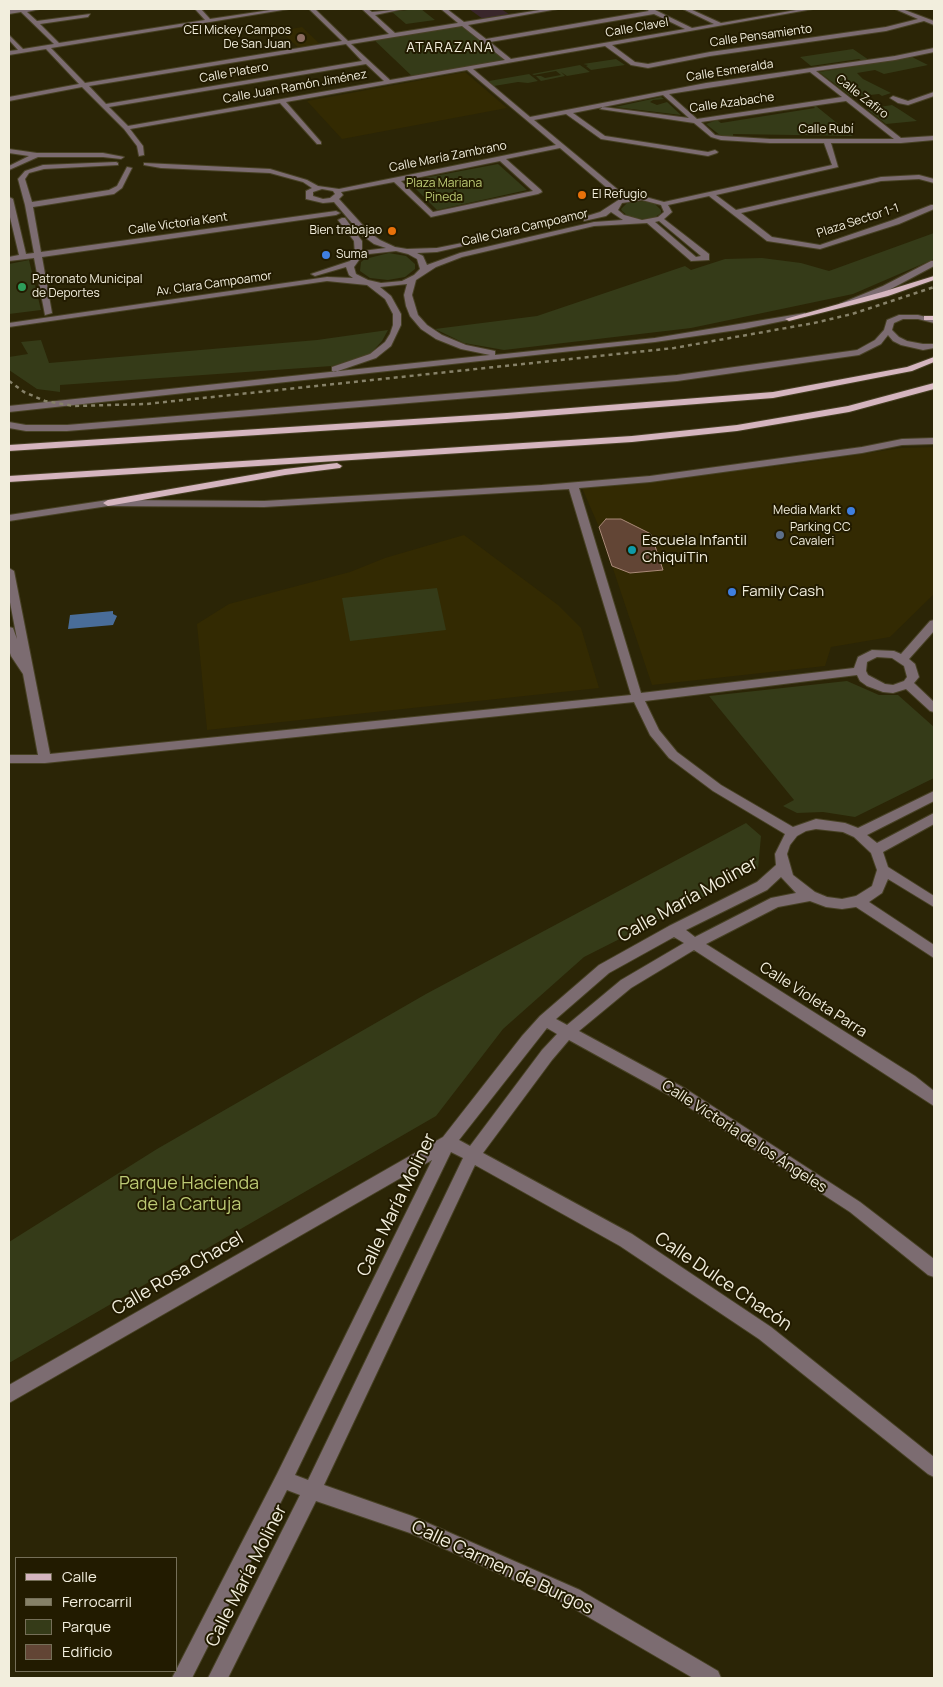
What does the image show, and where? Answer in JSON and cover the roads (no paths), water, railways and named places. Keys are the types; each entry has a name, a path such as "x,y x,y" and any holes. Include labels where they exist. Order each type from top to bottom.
{"main road":[{"path":"788,319 886,294 934,278"},
{"path":"9,448 507,416 773,394 909,369 934,359"},
{"path":"9,479 632,440 737,428 849,409 934,386"},
{"path":"108,502 285,472 461,451"}],"street":[{"path":"9,12 37,9"},
{"path":"198,9 208,20"},
{"path":"9,53 260,10 286,9"},
{"path":"312,9 388,82"},
{"path":"365,9 394,34"},
{"path":"371,14 401,9"},
{"path":"444,9 510,61"},
{"path":"9,99 83,85 462,24 529,11 555,9"},
{"path":"648,9 692,30"},
{"path":"686,9 721,25"},
{"name":"Calle Clavel","path":"468,68 810,9"},
{"path":"903,9 934,23"},
{"path":"22,10 57,44"},
{"path":"485,41 655,12"},
{"path":"35,23 88,15"},
{"name":"Calle Pensamiento","path":"606,44 633,64 648,66 710,54 877,31 925,19"},
{"path":"9,37 21,50"},
{"path":"46,46 126,128 140,146 131,155 116,161 116,164"},
{"name":"Calle Esmeralda","path":"529,119 664,93 902,57 934,50"},
{"name":"Calle Platero","path":"104,106 366,62"},
{"path":"468,68 626,199 651,199 664,204 668,208 668,212 660,219 650,222"},
{"name":"Calle Juan Ramón Jiménez","path":"126,128 468,68"},
{"name":"Calle Zafiro","path":"811,70 900,141"},
{"path":"664,93 696,121"},
{"path":"893,98 900,102 908,103 934,94"},
{"name":"Calle Azabache","path":"592,107 696,121 845,99"},
{"path":"282,100 319,143"},
{"path":"568,112 604,138 708,154 715,152"},
{"name":"Calle Rubí","path":"696,121 718,138 766,144 827,141 900,141 934,138"},
{"path":"664,204 836,166 827,141"},
{"name":"Calle María Zambrano","path":"319,201 395,179 562,146"},
{"path":"9,151 37,155 131,155 147,158 146,164"},
{"path":"9,168 37,155"},
{"path":"395,179 431,215 538,192 501,158"},
{"path":"48,313 29,205 21,179 27,172 43,167 116,164 129,168 146,164 270,171 305,181 317,188"},
{"path":"29,205 111,192 120,187 129,168"},
{"path":"736,212 881,179 920,177 934,182"},
{"path":"306,378 373,356 388,344 397,325 397,314 388,298 367,282 353,275 351,271 351,263 359,256 358,241 355,235 336,213 319,201 311,199 308,195 310,191 317,188 329,188 337,195 345,212 366,234 377,242 420,258 423,262 424,270"},
{"name":"Plaza Sector 1-1","path":"710,194 770,239 820,247 896,222 934,207"},
{"path":"9,199 23,257"},
{"name":"Calle Clara Campoamor","path":"359,256 376,250 453,248 590,218 603,214 626,199"},
{"path":"614,207 614,211 621,217 634,221"},
{"name":"Calle Victoria Kent","path":"9,259 336,213"},
{"path":"650,222 694,259 706,258 706,256 660,219"},
{"name":"Calle Clara Campoamor","path":"412,280 424,270 460,255 507,242 594,224 634,221 650,222"},
{"name":"Av. Clara Campoamor","path":"9,319 324,272 351,263"},
{"path":"9,409 642,342 788,319 853,301 886,288 934,263"},
{"name":"Av. Clara Campoamor","path":"9,326 327,279 392,285 412,280"},
{"path":"412,280 408,296 414,316 424,327 439,337 478,351 494,354 642,342"},
{"path":"9,425 26,428 67,428 677,378 859,352 878,342 895,319 910,316 932,319"},
{"path":"888,330 896,339 904,343 923,347 934,346"},
{"path":"9,518 108,502 264,504 573,485 716,470 862,450 934,435"},
{"path":"902,442 934,441"},
{"path":"573,485 637,697 654,732 673,755 718,788 793,833"},
{"path":"9,571 45,759"},
{"path":"903,659 934,624"},
{"path":"9,631 16,656 30,679"},
{"path":"885,652 903,659 913,671 913,677 908,684 901,688 883,688 871,683 860,672 862,660 868,655 885,652"},
{"path":"9,759 45,759 591,704 637,697 860,672"},
{"path":"908,684 934,708"},
{"path":"858,834 934,796"},
{"path":"876,850 894,838 934,818"},
{"path":"823,824 844,828 858,834 876,850 883,870 877,889 868,896 858,901 842,904 826,902 810,896 788,878 783,867 781,854 785,843 793,833 803,827 823,824"},
{"name":"Calle María Moliner","path":"182,1678 283,1480 448,1142 527,1040 545,1020 604,969 674,930 762,886 783,867"},
{"path":"883,870 934,902"},
{"name":"Calle María Moliner","path":"218,1678 312,1490 472,1156 547,1054 568,1032 626,984 695,943 776,902 810,896"},
{"path":"858,901 934,952"},
{"name":"Calle Violeta Parra","path":"674,930 934,1099"},
{"name":"Calle Victoria de los Ángeles","path":"545,1020 681,1094 855,1207 934,1268"},
{"path":"448,1142 472,1156"},
{"name":"Calle Rosa Chacel","path":"9,1394 448,1142"},
{"name":"Calle Dulce Chacón","path":"472,1156 626,1240 757,1327 934,1468"},
{"name":"Calle Carmen de Burgos","path":"283,1480 412,1525 573,1597 711,1678"}],"water":[{"path":"113,611 113,614 117,616 113,625 68,629 70,615"}],"railway":[{"path":"9,381 24,392 45,401 74,406 146,404 674,348 814,323 852,314 934,287"}],"place":[{"name":"CEI Mickey Campos De San Juan","path":"301,38"},
{"name":"El Refugio","path":"582,195"},
{"name":"Bien trabajao","path":"392,231"},
{"name":"Suma","path":"326,255"},
{"name":"Patronato Municipal de Deportes","path":"22,287"},
{"name":"Media Markt","path":"851,511"},
{"name":"Parking CC Cavaleri","path":"780,535"},
{"name":"Escuela Infantil ChiquiTin","path":"632,550"},
{"name":"Family Cash","path":"732,592"}],"district":[{"name":"ATARAZANA","path":"450,48"}],"park label":[{"name":"Plaza Mariana Pineda","path":"444,191"},
{"name":"Parque Hacienda de la Cartuja","path":"189,1194"}]}
